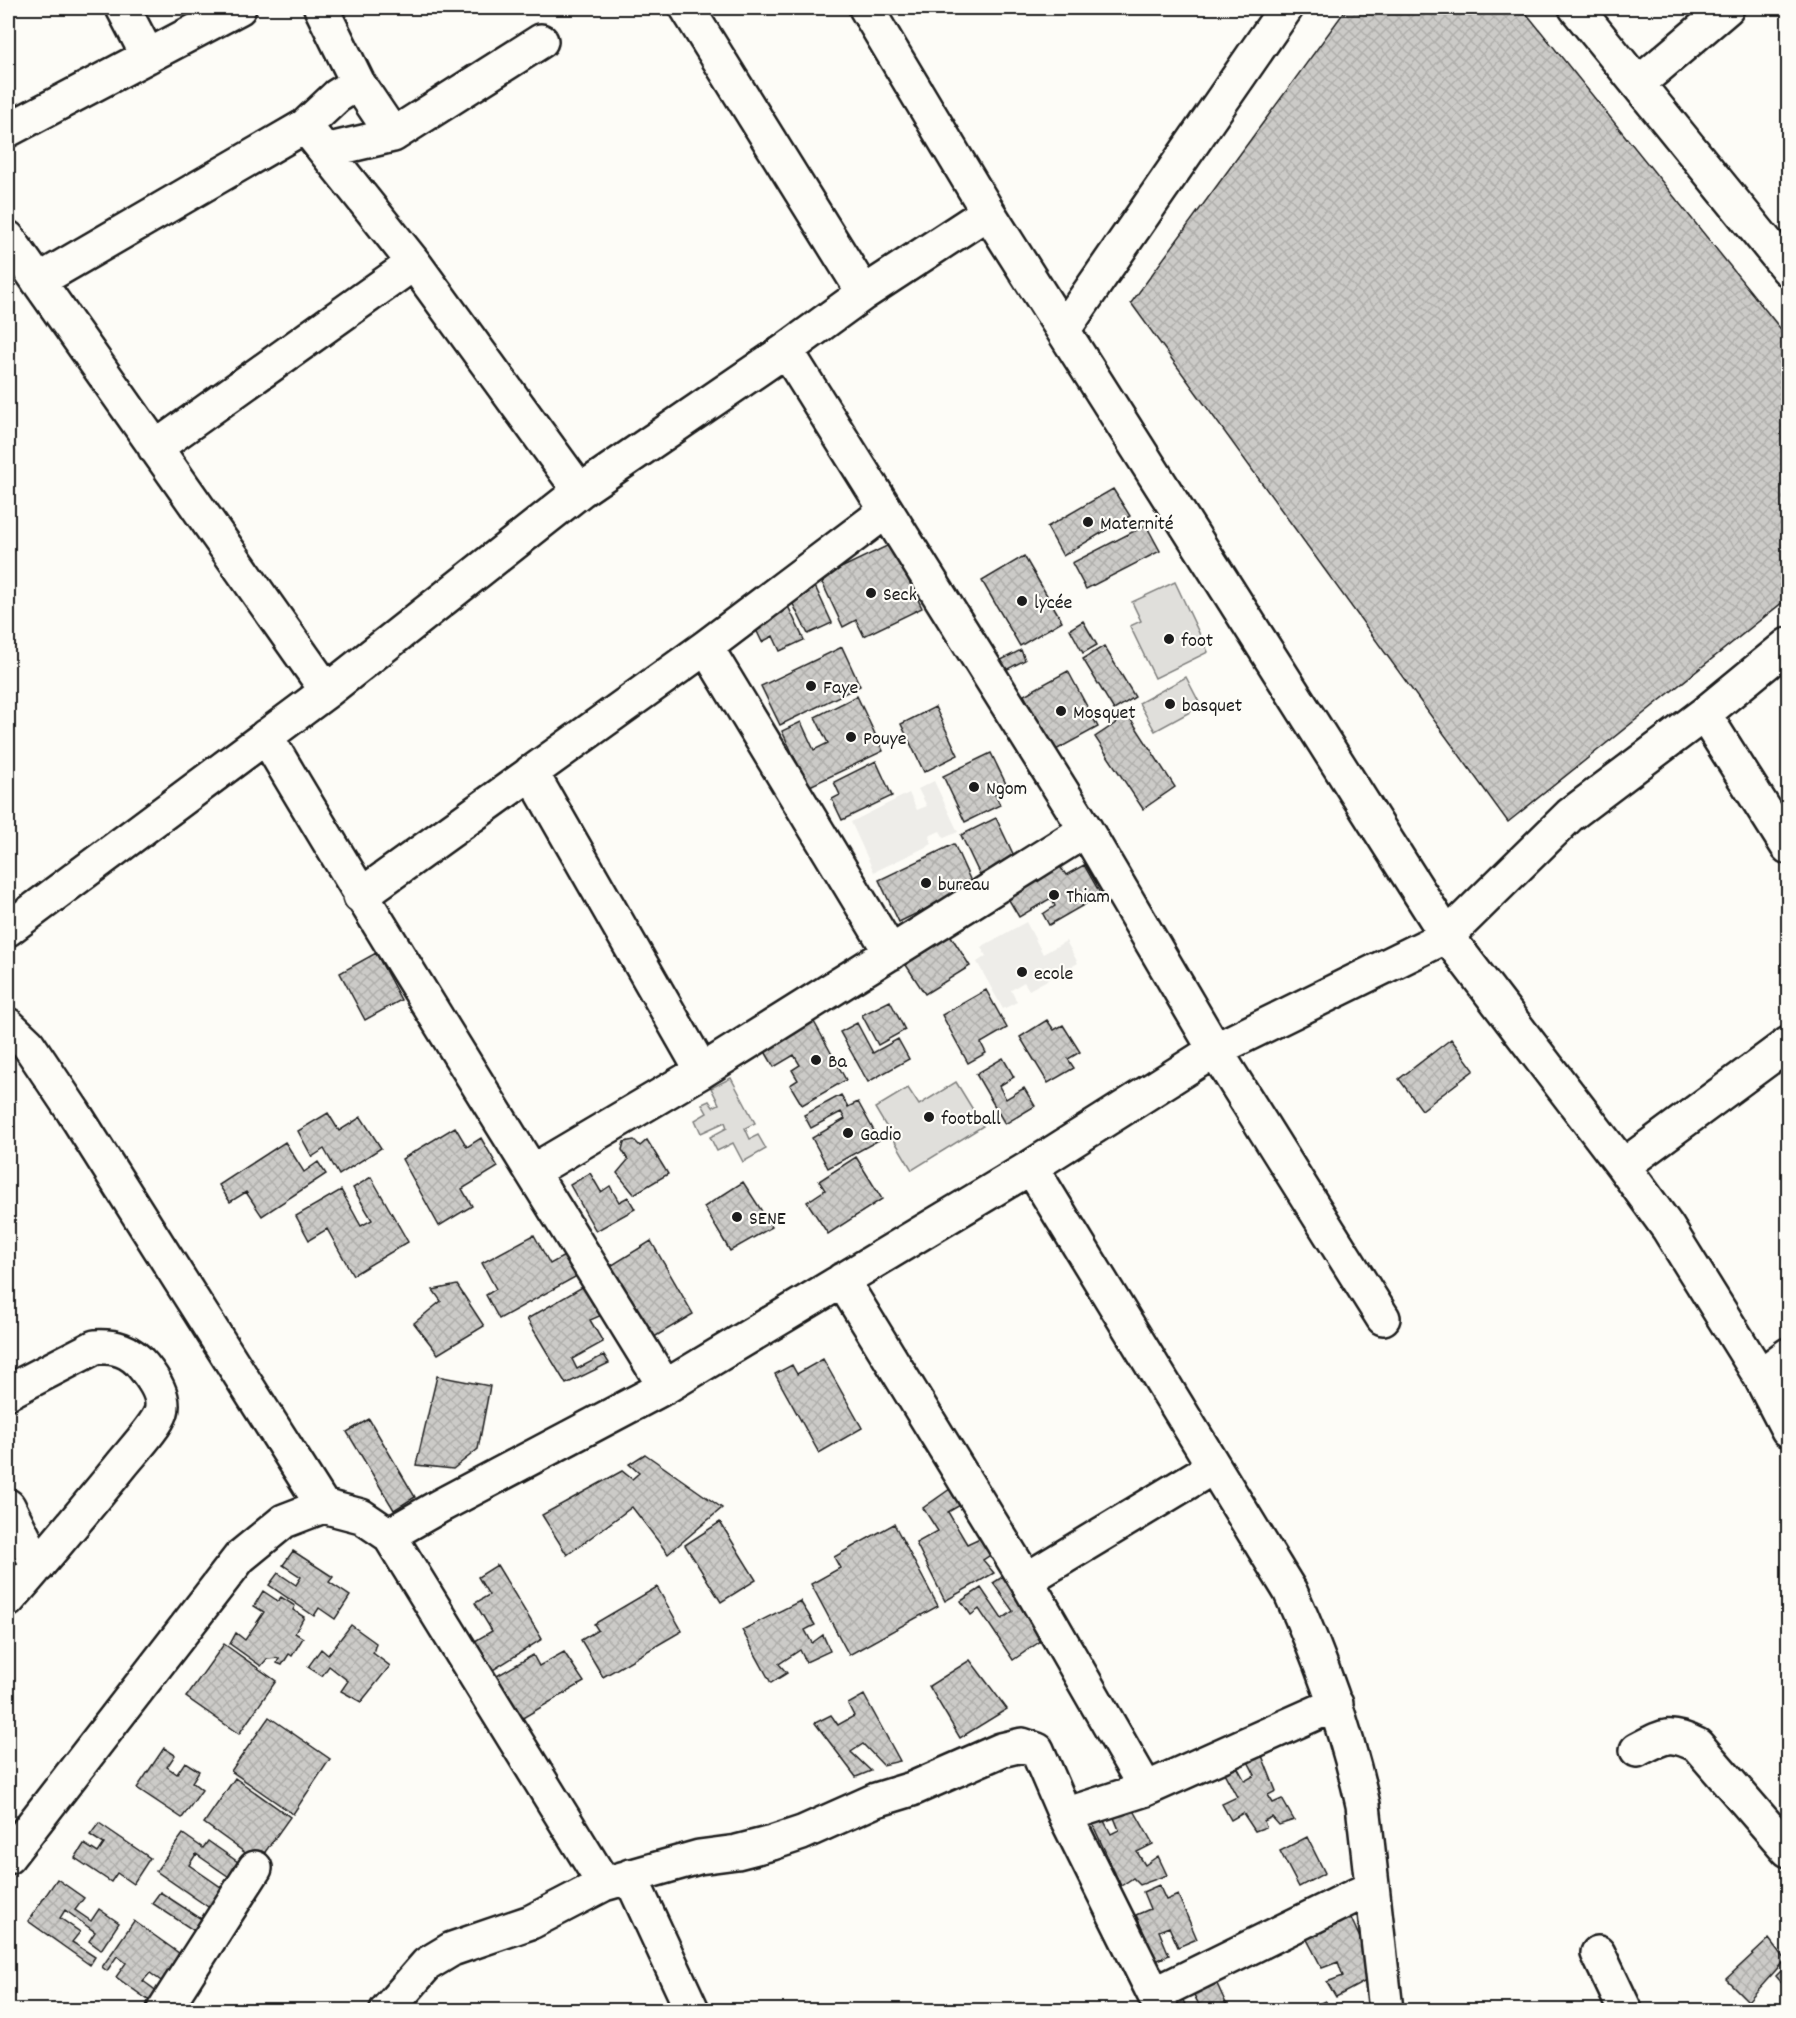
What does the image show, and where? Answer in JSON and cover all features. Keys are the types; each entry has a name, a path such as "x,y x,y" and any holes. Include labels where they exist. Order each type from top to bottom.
{"street":[{"path":"123,8 148,56"},
{"path":"8,129 239,8"},
{"path":"321,8 358,83 393,135"},
{"path":"687,8 864,293"},
{"path":"866,8 988,212 1447,936 1668,1228 1760,1376 1788,1430"},
{"path":"1064,329 1286,8"},
{"path":"1576,8 1788,269"},
{"path":"1639,83 1727,8"},
{"path":"325,151 393,135 541,41"},
{"path":"38,281 305,126 337,96 358,83"},
{"path":"305,126 414,263 580,491"},
{"path":"11,914 327,691 580,491 786,350 864,293 988,212"},
{"path":"8,238 327,691"},
{"path":"155,448 414,263"},
{"path":"786,350 1086,830 1215,1050 1383,1318"},
{"path":"360,896 706,646 886,511"},
{"path":"389,1535 664,1387 1031,1167 1215,1050 1447,936 1570,815 1704,714 1788,645"},
{"path":"706,646 891,953"},
{"path":"1704,714 1788,847"},
{"path":"266,736 360,896 533,1171 664,1387"},
{"path":"531,772 702,1071"},
{"path":"533,1171 702,1071 1086,830"},
{"path":"8,1024 28,1044 73,1111 323,1506"},
{"path":"1623,1166 1788,1044"},
{"path":"1031,1167 1290,1591 1306,1628 1336,1704 1364,1805 1371,1888 1386,2010"},
{"path":"842,1280 1026,1580 1146,1789"},
{"path":"8,1392 95,1347 111,1346 128,1352 140,1362 152,1378 161,1398 161,1411 153,1424 8,1600"},
{"path":"1760,1376 1788,1355"},
{"path":"1026,1580 1213,1467"},
{"path":"8,1506 38,1566"},
{"path":"8,1857 240,1557 284,1521 323,1506 362,1516 389,1535 617,1880 693,2010"},
{"path":"1065,1815 1146,1789 1336,1704"},
{"path":"1637,1750 1662,1737 1680,1736 1697,1745 1788,1851"},
{"path":"387,2010 428,1964 452,1949 531,1922 617,1880 699,1857 737,1852 782,1840 876,1800 921,1786 1001,1750 1023,1745 1037,1750 1065,1815 1159,2002 1371,1888"},
{"path":"164,2010 255,1868"},
{"path":"1598,1953 1624,2010"}],"shaded area":[{"name":"foot","path":"1175,582 1208,652 1155,678 1130,626 1141,621 1132,602"},
{"name":"basquet","path":"1186,677 1201,706 1155,731 1139,703"},
{"path":"934,781 958,832 944,838 940,831 929,836 932,844 874,872 851,822 909,793 917,810 927,806 918,789"},
{"name":"ecole","path":"1026,922 1043,954 1066,941 1078,963 1029,990 1024,982 1011,990 1017,1002 1003,1009 977,962 986,956 981,947"},
{"path":"731,1078 755,1123 745,1128 750,1139 758,1135 766,1149 743,1162 733,1143 717,1151 710,1137 727,1128 725,1122 701,1133 695,1120 707,1113 702,1104 709,1101 713,1107 719,1104 711,1088"},
{"name":"football","path":"956,1082 983,1126 912,1170 875,1108 908,1088 919,1105"}],"building":[{"path":"1347,8 1522,8 1788,338 1788,598 1508,822 1131,303"},
{"name":"Maternité","path":"1113,489 1130,516 1063,556 1047,527"},
{"path":"1146,525 1160,551 1086,589 1072,563"},
{"name":"Seck","path":"891,544 922,608 864,636 856,620 843,627 820,578"},
{"name":"lycée","path":"1024,556 1062,621 1020,646 982,581"},
{"path":"813,582 832,623 808,634 788,594"},
{"path":"787,604 804,640 780,651 773,636 762,642 752,621"},
{"path":"1083,621 1097,645 1083,653 1070,629"},
{"path":"1104,646 1135,697 1114,710 1083,659"},
{"name":"Faye","path":"842,647 860,686 780,725 761,686"},
{"path":"1021,650 1025,660 1004,671 999,661"},
{"name":"Mosquet","path":"1068,671 1098,727 1054,751 1024,695"},
{"name":"Pouye","path":"857,696 883,751 808,787 782,731 801,722 814,750 828,743 815,717"},
{"path":"935,707 958,755 924,772 901,724"},
{"path":"1128,715 1175,787 1143,809 1095,737"},
{"name":"Ngom","path":"991,753 1006,784 993,790 1000,805 965,822 943,776"},
{"path":"876,761 892,796 842,820 832,799 840,795 834,782"},
{"path":"996,818 1015,858 980,875 961,835"},
{"name":"bureau","path":"954,844 973,886 899,922 879,880"},
{"name":"Thiam","path":"1059,865 1066,875 1084,865 1101,895 1049,925 1043,914 1055,906 1051,898 1019,917 1006,895"},
{"path":"949,933 970,966 925,994 904,962"},
{"path":"376,953 401,1000 365,1020 340,973"},
{"path":"986,990 1007,1028 981,1043 986,1053 968,1063 942,1015"},
{"path":"890,1001 905,1030 878,1045 862,1015"},
{"name":"Ba","path":"813,1020 846,1080 802,1105 790,1085 798,1080 792,1070 800,1065 794,1055 774,1067 763,1048"},
{"path":"1047,1020 1054,1030 1063,1025 1080,1052 1068,1059 1074,1068 1048,1083 1020,1037"},
{"path":"857,1023 873,1053 898,1039 909,1059 868,1082 840,1032"},
{"path":"1451,1039 1474,1070 1422,1110 1399,1079"},
{"path":"1003,1058 1014,1077 999,1086 1006,1099 1024,1088 1035,1106 1005,1124 976,1074"},
{"name":"Gadio","path":"841,1095 848,1107 858,1102 879,1140 828,1168 812,1138 845,1119 841,1112 811,1128 804,1115"},
{"path":"328,1113 339,1131 361,1117 381,1148 339,1175 324,1149 312,1157 298,1131"},
{"path":"455,1127 467,1147 481,1138 498,1167 462,1189 472,1206 439,1226 402,1159"},
{"path":"634,1140 640,1146 647,1140 668,1174 634,1194 617,1173 628,1160 622,1150 624,1142"},
{"path":"285,1142 304,1172 318,1162 326,1174 262,1216 246,1192 230,1202 219,1185"},
{"path":"856,1157 882,1199 828,1234 807,1202 825,1190 819,1181"},
{"path":"590,1173 601,1192 610,1186 619,1202 628,1197 635,1209 596,1231 570,1185"},
{"path":"590,1173 601,1192 610,1186 619,1202 628,1197 635,1209 596,1231 570,1185"},
{"path":"371,1177 408,1242 353,1275 327,1229 309,1240 296,1216 341,1190 361,1226 372,1220 353,1188"},
{"name":"SENE","path":"743,1182 772,1227 730,1251 704,1207"},
{"name":"SENE","path":"743,1182 772,1227 730,1251 704,1207"},
{"path":"534,1235 550,1264 566,1255 577,1276 499,1319 486,1295 496,1289 482,1263"},
{"path":"651,1241 693,1314 651,1339 609,1267"},
{"path":"457,1285 484,1326 438,1354 414,1323 441,1301 433,1290"},
{"path":"584,1286 602,1315 590,1320 603,1342 572,1359 577,1369 604,1355 609,1363 566,1384 527,1319"},
{"path":"823,1359 862,1428 819,1453 775,1374 792,1365 797,1374"},
{"path":"437,1376 490,1386 478,1449 453,1469 416,1465"},
{"path":"369,1419 415,1497 394,1510 347,1432"},
{"path":"645,1454 722,1508 668,1554 632,1507 567,1555 542,1515 622,1471 632,1479 639,1473 629,1464"},
{"path":"950,1489 962,1504 948,1512 967,1544 982,1537 992,1554 983,1560 994,1573 945,1601 916,1543 938,1531 923,1508"},
{"path":"720,1522 756,1580 721,1602 685,1545"},
{"path":"894,1524 938,1606 849,1655 811,1584 840,1568 834,1557"},
{"path":"293,1551 333,1577 329,1582 350,1596 335,1619 319,1608 314,1616 269,1585 278,1573 296,1585 301,1577 283,1565"},
{"path":"497,1565 542,1639 493,1670 475,1641 492,1631 475,1603 489,1595 478,1577"},
{"path":"1010,1572 1051,1634 1013,1660 979,1609 971,1615 961,1601 981,1588 1002,1619 1013,1611 993,1583"},
{"path":"657,1587 682,1631 603,1677 581,1640 598,1630 594,1624"},
{"path":"263,1591 278,1601 281,1597 295,1606 293,1610 304,1617 295,1633 303,1638 292,1656 289,1654 282,1665 277,1663 279,1658 267,1659 261,1666 230,1644 236,1633 245,1640 264,1612 254,1606"},
{"path":"800,1601 815,1625 805,1630 812,1643 823,1635 830,1651 806,1662 800,1650 779,1664 787,1673 771,1683 742,1630"},
{"path":"351,1625 376,1643 373,1653 390,1666 361,1702 341,1691 348,1681 329,1666 322,1676 308,1667 321,1649 328,1655"},
{"path":"224,1644 276,1681 239,1734 186,1697"},
{"path":"564,1652 584,1682 521,1719 495,1677 533,1655 539,1666"},
{"path":"970,1660 1007,1709 960,1738 929,1686"},
{"path":"864,1695 900,1761 883,1765 863,1744 851,1752 871,1771 856,1777 815,1723 831,1715 838,1725 854,1716 848,1704"},
{"path":"269,1717 330,1759 293,1814 231,1771"},
{"path":"164,1748 175,1755 167,1767 177,1774 185,1762 199,1771 192,1782 202,1790 182,1818 137,1788"},
{"path":"1259,1748 1276,1791 1268,1795 1273,1803 1282,1799 1294,1820 1279,1825 1272,1817 1264,1821 1266,1827 1255,1831 1243,1813 1231,1820 1222,1804 1237,1797 1222,1769 1234,1761 1245,1781 1255,1775 1244,1754"},
{"path":"235,1778 290,1817 258,1862 204,1823"},
{"path":"1131,1805 1153,1844 1137,1852 1145,1865 1158,1856 1167,1875 1140,1885 1133,1878 1121,1886 1092,1823 1102,1817 1111,1834 1119,1830 1113,1815"},
{"path":"99,1823 150,1858 133,1884 117,1873 111,1882 75,1858 84,1844 98,1853 104,1844 90,1835"},
{"path":"183,1834 203,1848 208,1841 245,1867 235,1881 196,1854 189,1865 228,1892 214,1911 156,1871"},
{"path":"1307,1837 1325,1873 1299,1887 1280,1851"},
{"path":"57,1879 84,1898 75,1910 91,1921 99,1909 119,1923 101,1950 89,1941 95,1932 65,1910 60,1918 80,1932 72,1942 95,1957 90,1965 28,1921"},
{"path":"1159,1885 1166,1900 1178,1895 1197,1939 1178,1947 1169,1927 1159,1931 1169,1955 1156,1961 1136,1915 1150,1909 1143,1892"},
{"path":"160,1892 206,1922 199,1934 152,1903"},
{"path":"1346,1907 1372,1965 1366,1981 1336,1997 1327,1982 1343,1976 1338,1962 1322,1968 1301,1928"},
{"path":"134,1921 190,1961 171,1988 150,1973 143,1981 165,1997 158,2007 116,1977 126,1963 117,1956 107,1971 102,1967"},
{"path":"1769,1939 1785,1960 1748,2001 1726,1979"},
{"path":"1788,1964 1788,1990 1776,1976"},
{"path":"1212,1973 1229,2010 1194,2010 1200,2007 1187,1981"},
{"path":"1178,1991 1188,2010 1178,2010 1170,1995"},
{"path":"1325,2001 1330,2010 1305,2010"}],"place":[{"name":"Maternité","path":"1088,522"},
{"name":"Seck","path":"871,593"},
{"name":"lycée","path":"1022,601"},
{"name":"foot","path":"1169,639"},
{"name":"Faye","path":"811,686"},
{"name":"basquet","path":"1170,704"},
{"name":"Mosquet","path":"1061,711"},
{"name":"Pouye","path":"851,737"},
{"name":"Ngom","path":"974,787"},
{"name":"bureau","path":"926,883"},
{"name":"Thiam","path":"1054,895"},
{"name":"ecole","path":"1022,972"},
{"name":"Ba","path":"816,1060"},
{"name":"football","path":"929,1117"},
{"name":"Gadio","path":"848,1133"},
{"name":"SENE","path":"737,1217"}]}
